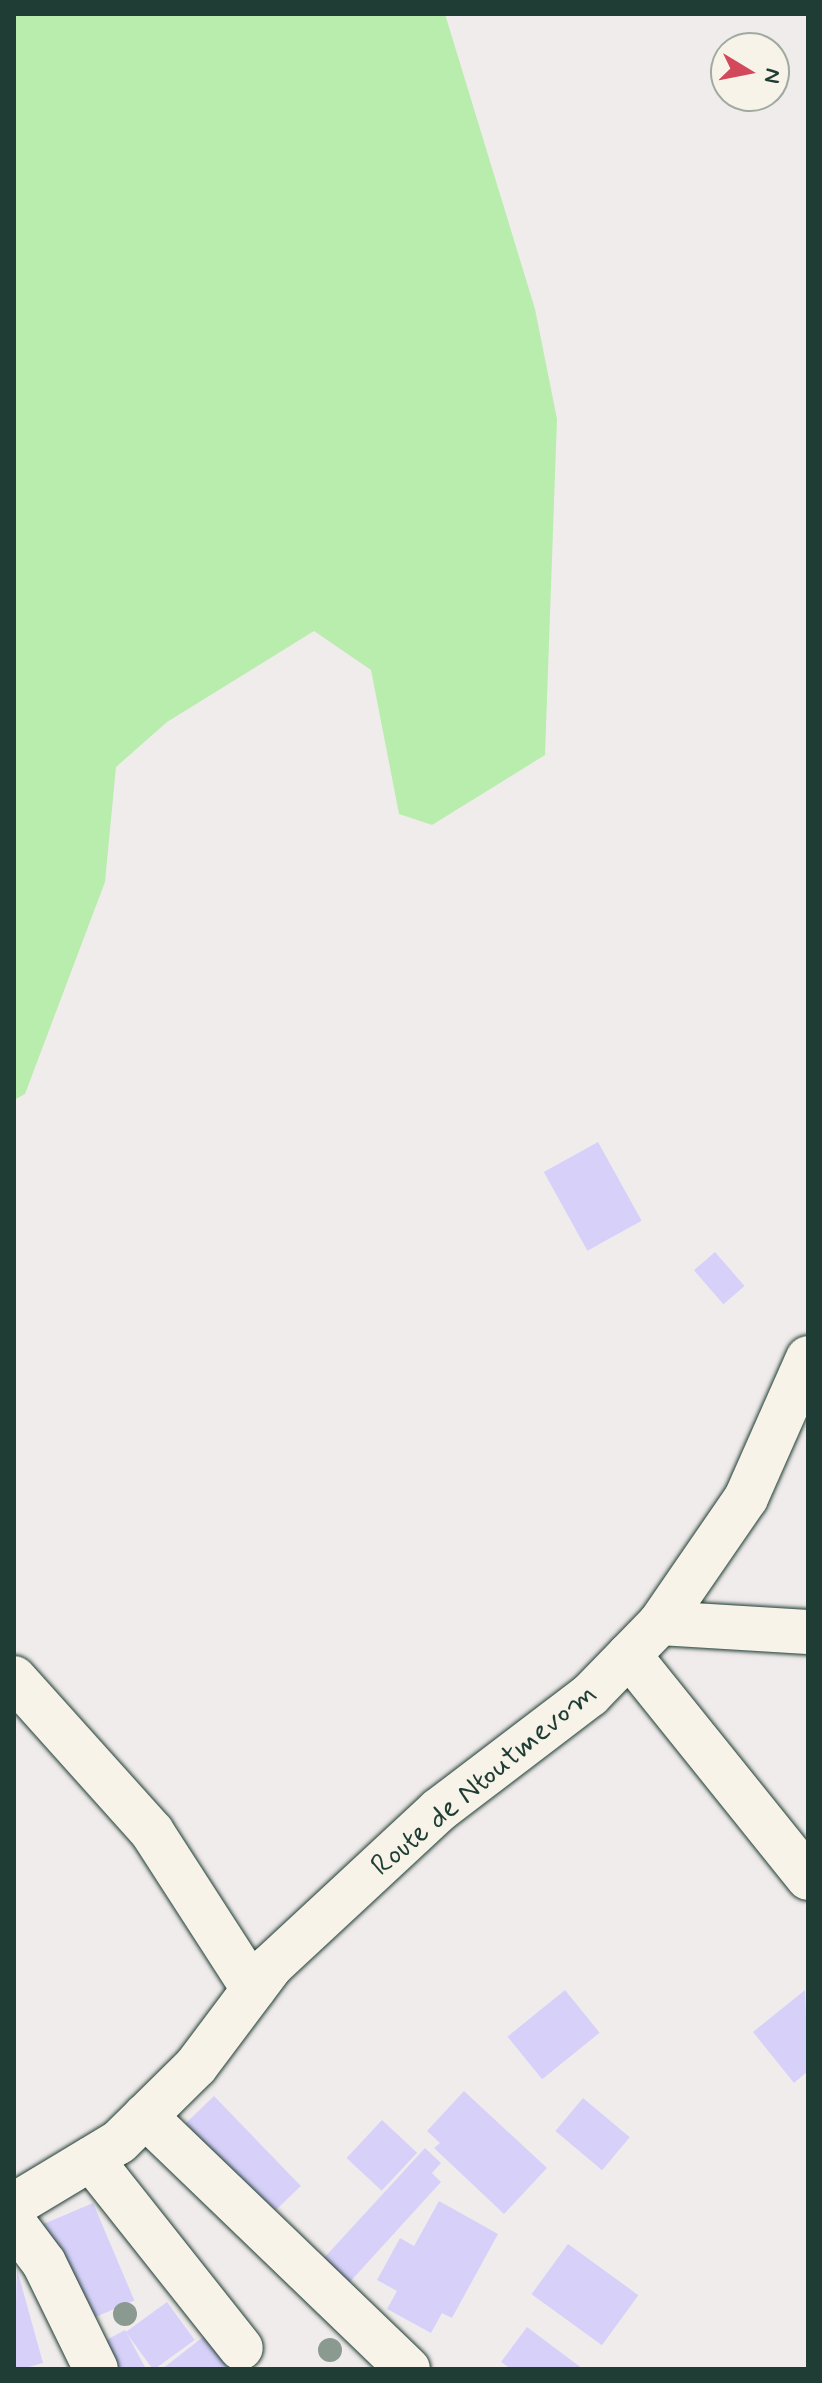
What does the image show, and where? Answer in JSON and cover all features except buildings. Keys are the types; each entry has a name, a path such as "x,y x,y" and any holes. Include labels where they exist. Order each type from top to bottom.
{"street":[{"name":"Route de Ntoutmevom","path":"14,2205 91,2159 145,2116 196,2066 253,1989 439,1810 590,1695 660,1623 746,1498 808,1358"},
{"path":"660,1623 808,1632"},
{"path":"629,1655 808,1878"},
{"path":"14,1678 152,1832 253,1989"},
{"path":"145,2116 408,2369"},
{"path":"91,2159 241,2348"},
{"path":"14,2223 44,2263 96,2369"}],"green space":[{"path":"14,14 445,14 535,309 557,419 545,755 432,825 399,814 371,670 314,631 167,722 116,767 105,882 25,1094 14,1100"}]}
